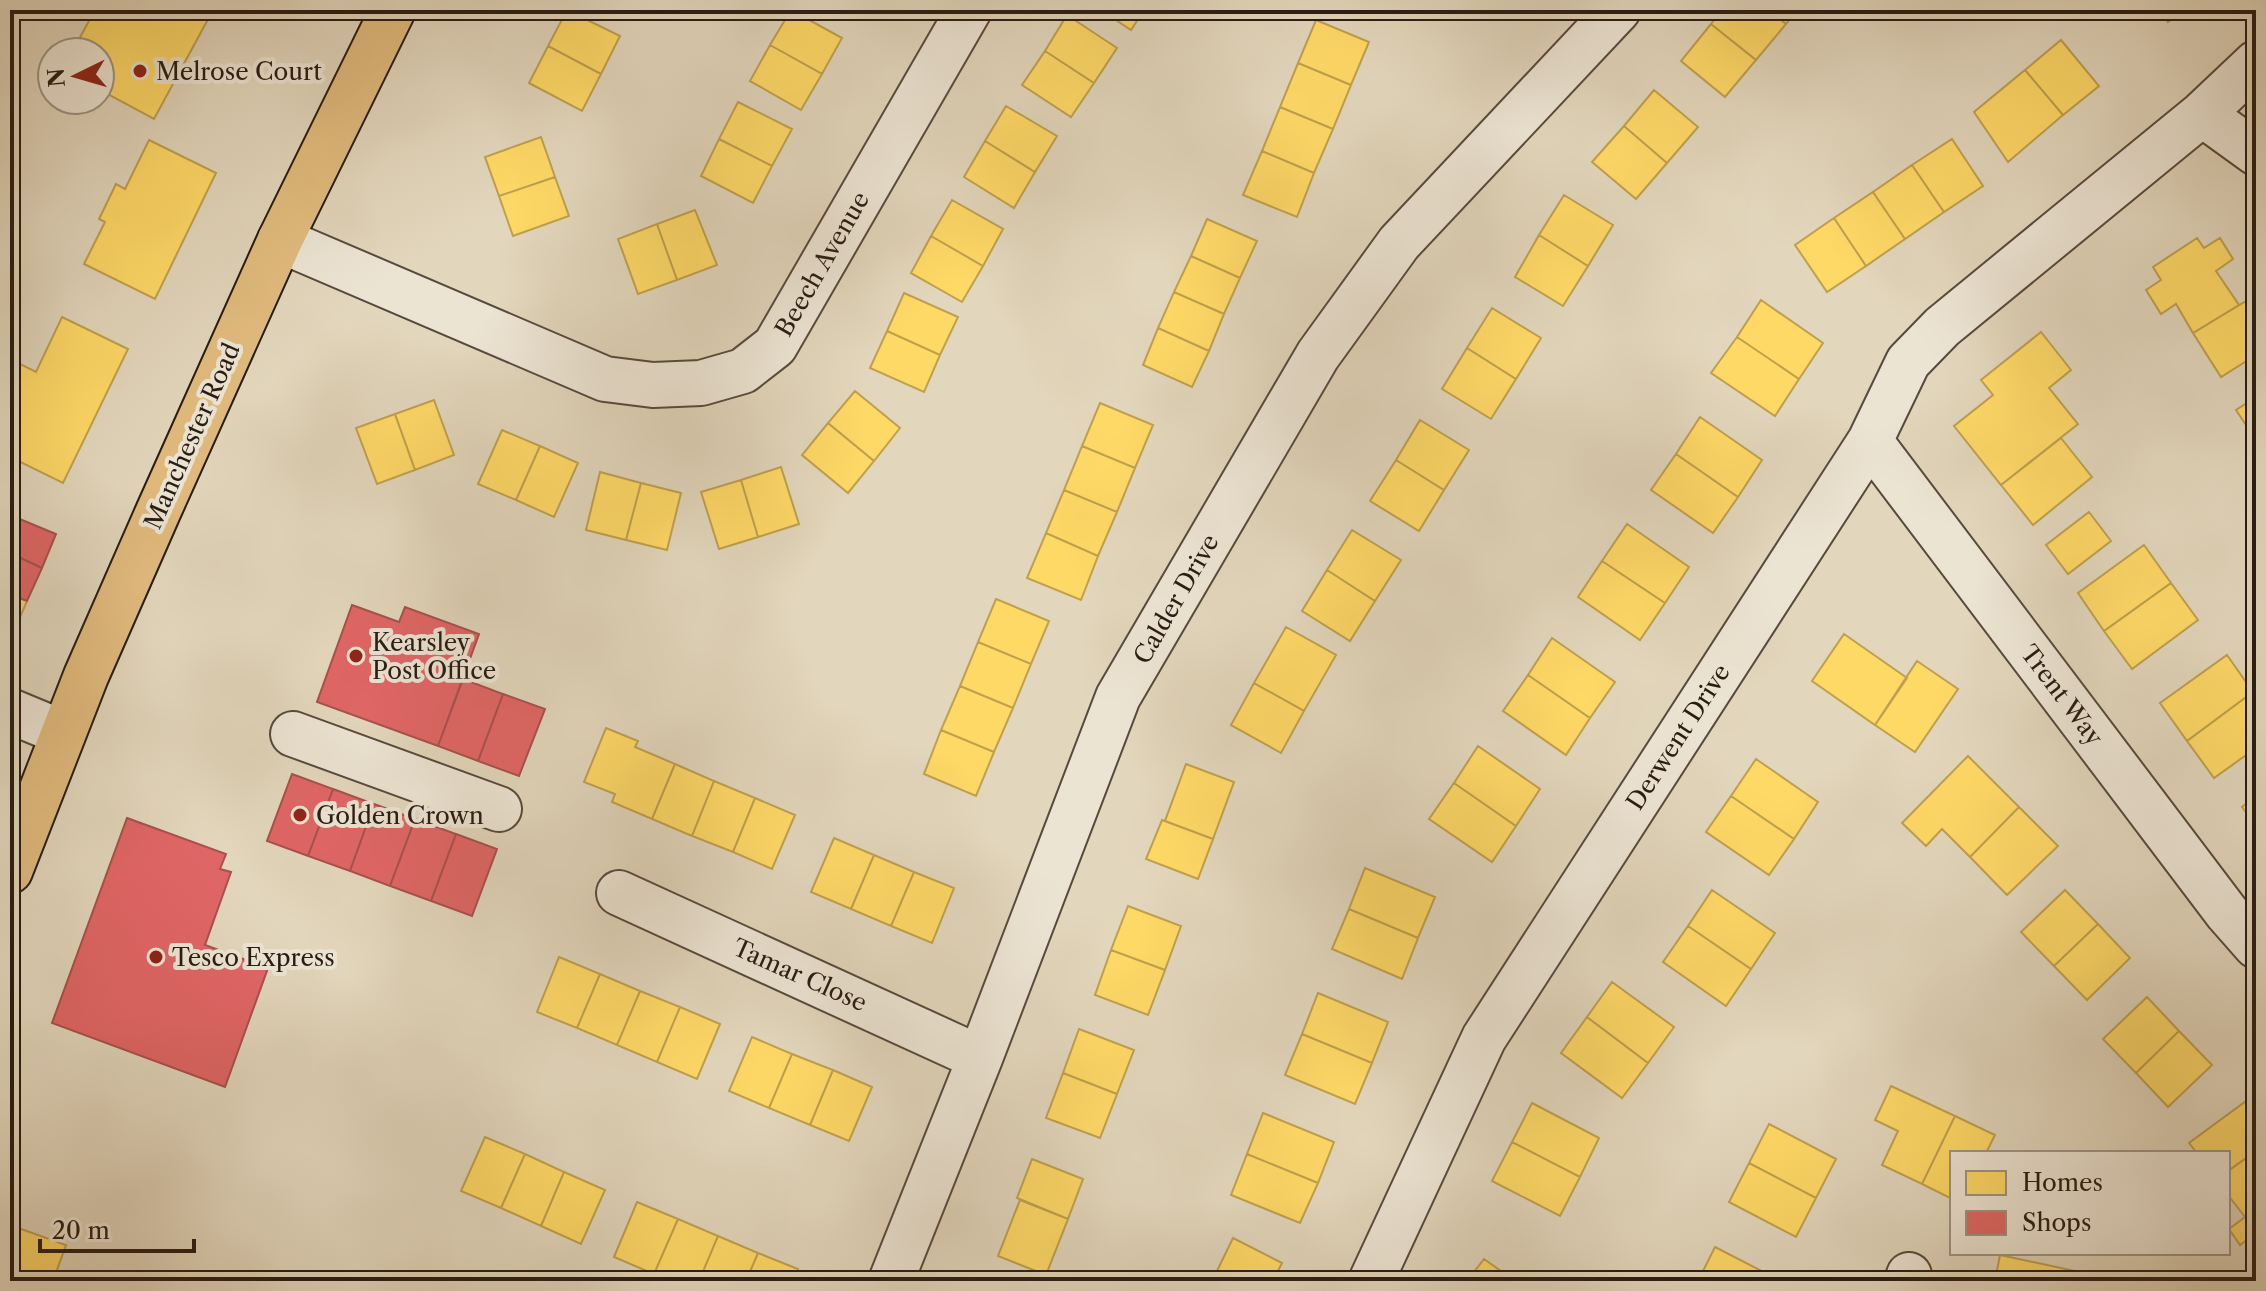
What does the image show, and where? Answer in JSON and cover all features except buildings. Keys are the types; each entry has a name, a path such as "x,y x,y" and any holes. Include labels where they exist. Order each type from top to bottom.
{"main road":[{"name":"Manchester Road","path":"10,871 63,733 152,526 280,240 393,10"}],"street":[{"name":"Beech Avenue","path":"280,240 605,379 653,385 701,383 743,371 775,346 969,10"},
{"name":"Calder Drive","path":"891,1281 1118,697 1318,355 1399,243 1618,10"},
{"path":"2256,63 2202,114 2256,153"},
{"name":"Derwent Drive","path":"1371,1281 1484,1038 1870,441 1908,362 1942,327 2202,114"},
{"name":"Trent Way","path":"1870,441 2227,913 2256,946"},
{"path":"10,711 63,733"},
{"path":"293,734 499,809"},
{"name":"Tamar Close","path":"619,893 980,1058"}],"place":[{"name":"Melrose Court","path":"140,71"},
{"name":"Kearsley Post Office","path":"356,656"},
{"name":"Golden Crown","path":"300,815"},
{"name":"Tesco Express","path":"156,957"}]}
